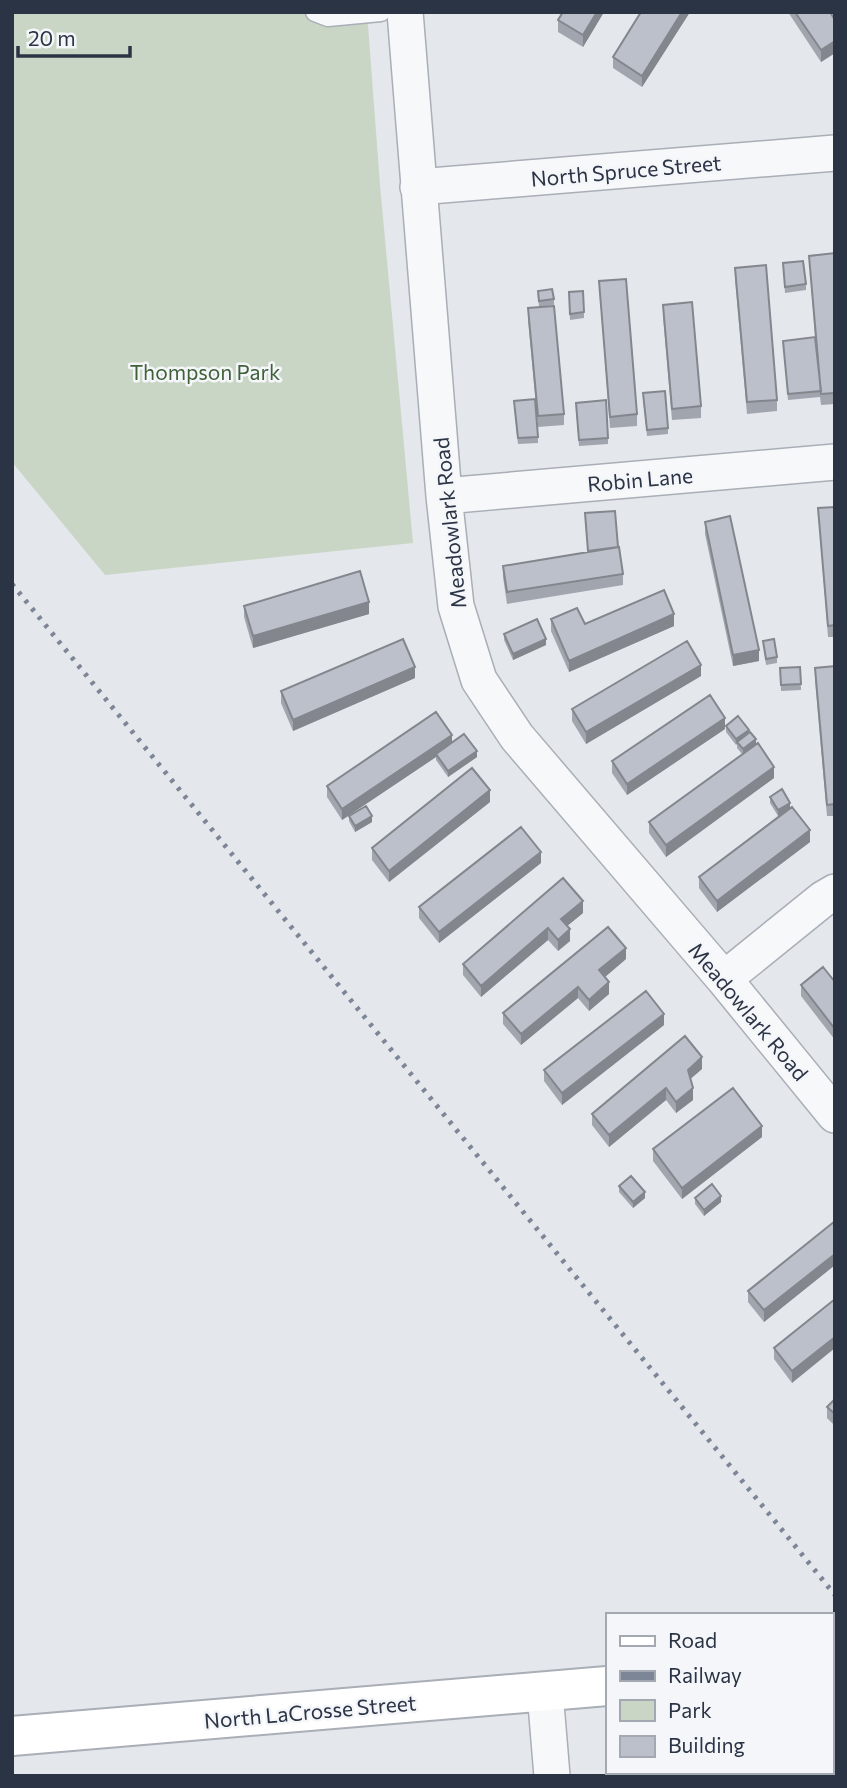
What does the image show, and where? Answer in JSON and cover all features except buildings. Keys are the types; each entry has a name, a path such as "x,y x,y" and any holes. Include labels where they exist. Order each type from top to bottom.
{"main road":[{"name":"North LaCrosse Street","path":"12,1736 606,1686"}],"street":[{"name":"Meadowlark Road","path":"405,12 444,496 456,606 479,680 517,737 724,979 835,1115"},
{"name":"North Spruce Street","path":"418,187 835,153"},
{"name":"Robin Lane","path":"444,496 835,462"},
{"path":"724,979 835,892"},
{"path":"545,1692 552,1776"}],"lane":[{"path":"315,12 328,17 381,12"}],"green space":[{"name":"Thompson Park","path":"12,12 367,12 413,543 105,575 12,462"}],"railway":[{"path":"12,584 835,1595"}]}
